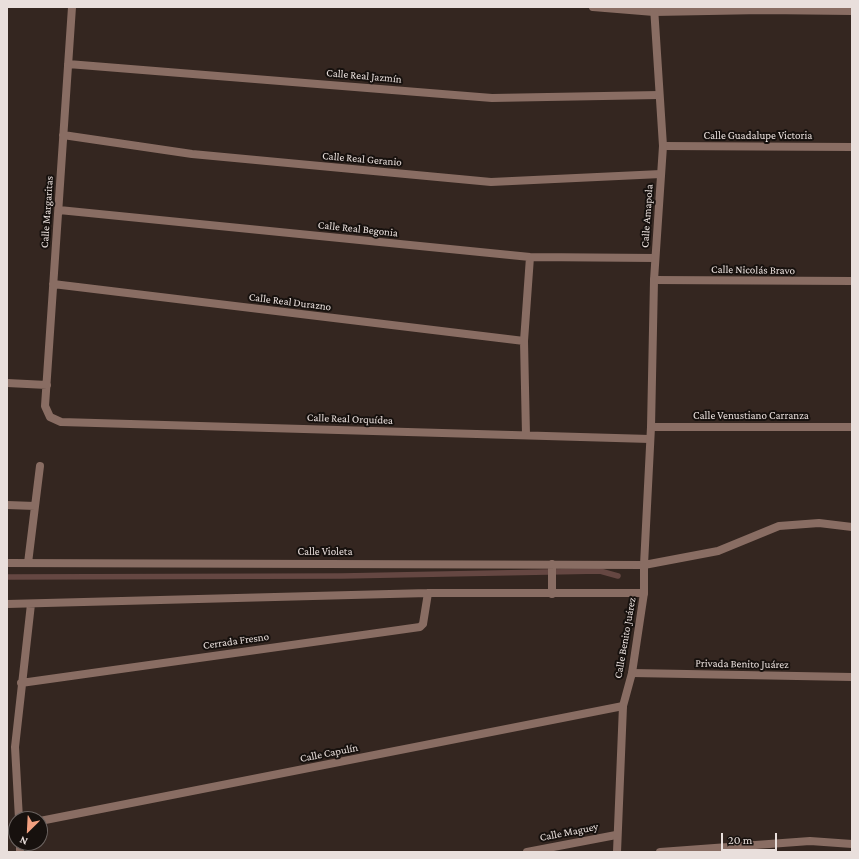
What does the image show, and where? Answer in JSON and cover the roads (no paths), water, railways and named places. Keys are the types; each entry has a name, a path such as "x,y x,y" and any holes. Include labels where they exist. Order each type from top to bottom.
{"street":[{"name":"Calle Margaritas","path":"50,417 45,406 59,210 62,134 72,7"},
{"path":"593,7 654,9 763,8 852,11"},
{"name":"Calle Amapola","path":"651,427 654,280 663,146 654,9"},
{"name":"Calle Real Jazmín","path":"68,64 492,98 659,95"},
{"name":"Calle Real Geranio","path":"62,134 192,154 491,182 661,174"},
{"name":"Calle Guadalupe Victoria","path":"663,146 852,147"},
{"name":"Calle Real Begonia","path":"59,210 530,257 655,258"},
{"path":"526,435 524,341 530,257"},
{"name":"Calle Nicolás Bravo","path":"654,280 852,282"},
{"name":"Calle Real Durazno","path":"53,284 524,341"},
{"path":"7,384 47,385"},
{"name":"Calle Real Orquídea","path":"50,417 61,422 69,423 650,439"},
{"name":"Calle Venustiano Carranza","path":"651,427 852,427"},
{"name":"Calle Benito Juárez","path":"617,852 616,835 623,706 632,673 644,593 651,427"},
{"path":"28,563 40,466"},
{"path":"7,504 36,506"},
{"name":"Calle Violeta","path":"7,563 552,567 644,565 718,551 779,526 819,523 852,527"},
{"path":"552,567 552,590"},
{"path":"7,604 552,590 644,593"},
{"name":"Cerrada Fresno","path":"21,683 420,627 424,624 428,593"},
{"path":"17,811 11,747 31,604"},
{"name":"Privada Benito Juárez","path":"632,673 852,677"},
{"name":"Calle Capulín","path":"48,819 623,706"},
{"name":"Calle Maguey","path":"526,852 616,835"},
{"path":"660,852 810,841 852,844"}],"waterway":[{"path":"7,577 342,576 600,571 618,576"}]}
